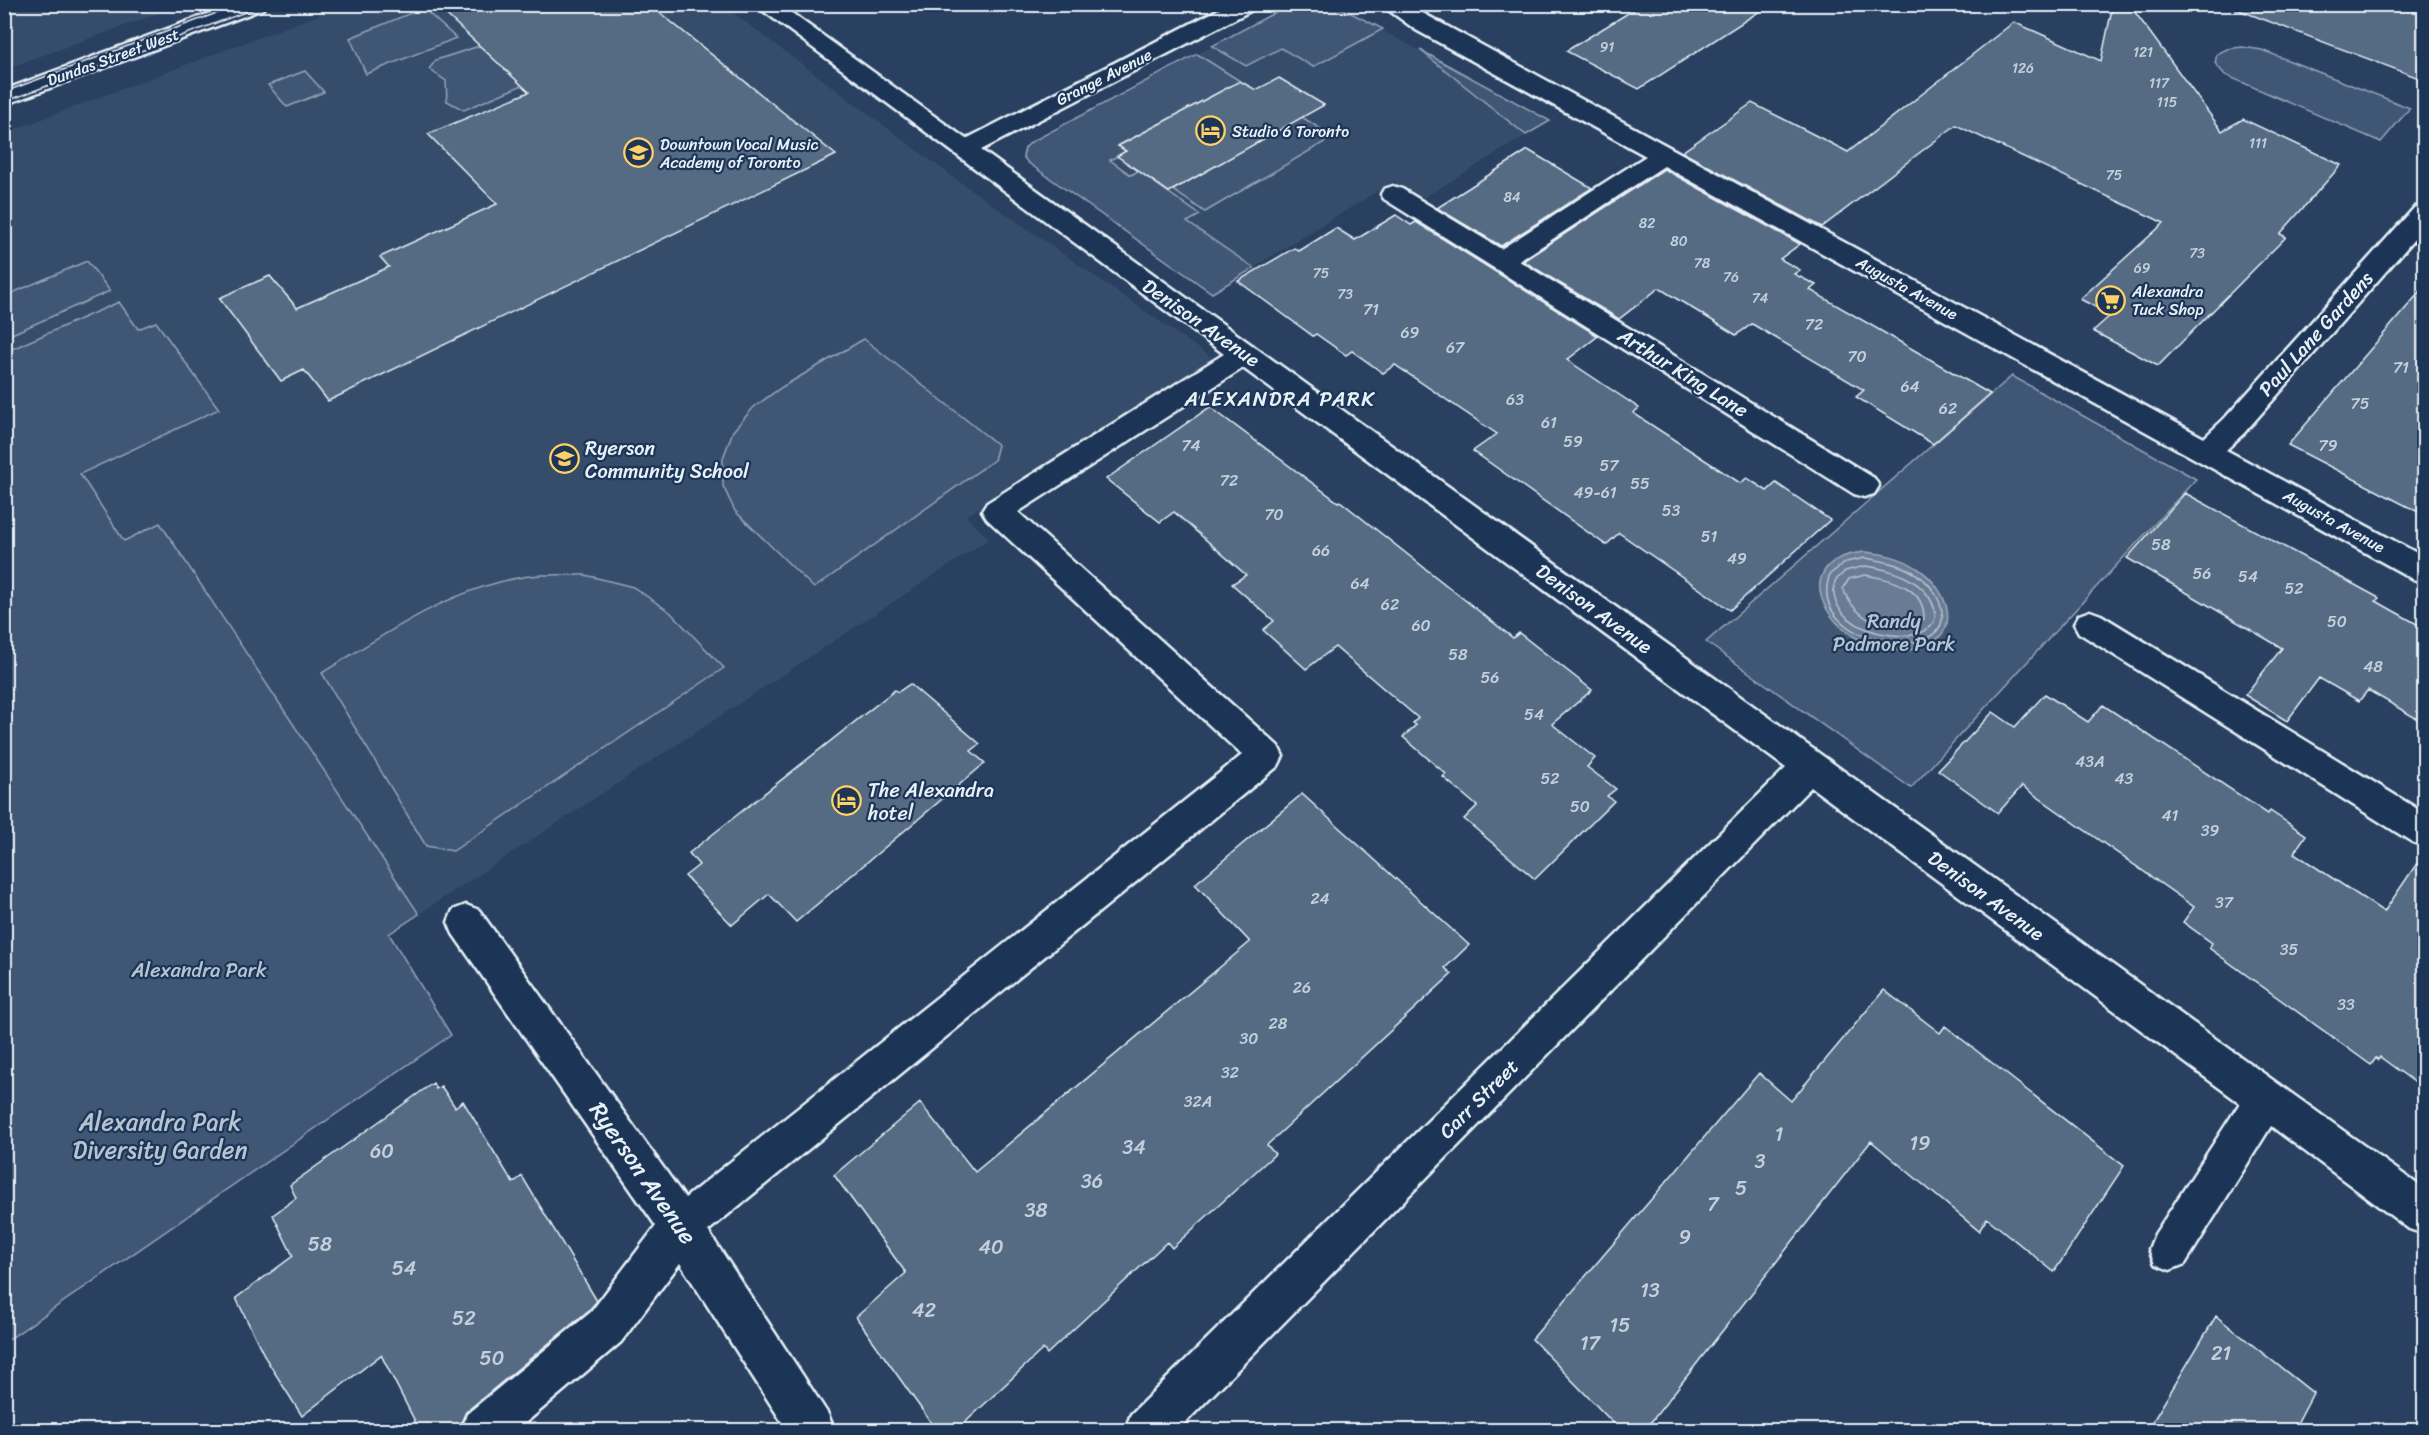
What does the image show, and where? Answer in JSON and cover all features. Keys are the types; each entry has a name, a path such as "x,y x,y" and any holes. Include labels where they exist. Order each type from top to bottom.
{"street":[{"name":"Dundas Street West","path":"4,98 255,4"},
{"name":"Denison Avenue","path":"764,4 1113,261 1244,354 2424,1214"},
{"name":"Grange Avenue","path":"963,150 1246,4"},
{"name":"Augusta Avenue","path":"1390,4 1424,25 2424,571"},
{"path":"1501,261 1665,155"},
{"name":"Arthur King Lane","path":"1393,194 1864,486"},
{"name":"Paul Lane Gardens","path":"2206,452 2234,426 2424,213"},
{"path":"483,1431 606,1327 681,1227 1266,756 997,511 1244,354"},
{"path":"2090,624 2424,831"},
{"name":"Carr Street","path":"1147,1431 1810,766"},
{"name":"Ryerson Avenue","path":"466,922 681,1227 812,1431"},
{"path":"2170,1250 2265,1099"}],"shaded area":[{"path":"5,4 182,4 182,5 5,69"},
{"name":"Ryerson Community School","path":"721,4 953,177 1215,360 966,516 989,539 419,914 160,524 124,542 5,355 5,133 345,5"},
{"path":"1291,5 1335,5 1550,121 1423,198 1394,181 1212,293 1027,162 1023,156 1025,148 1031,142"}],"green space":[{"path":"1291,4 1335,5 1383,29 1313,67 1281,48 1246,66 1212,46"},
{"path":"423,8 456,38 366,74 350,38"},
{"path":"526,31 567,66 464,110 447,101 446,81 429,69 436,60"},
{"path":"2242,47 2262,50 2410,108 2381,142 2225,75 2215,63 2217,54 2227,49"},
{"path":"1420,50 1550,121 1526,135"},
{"path":"1197,54 1240,81 1119,145 1126,151 1110,160 1131,175 1138,171 1200,215 1187,222 1254,268 1212,293 1027,162 1023,156 1025,148 1031,142"},
{"path":"305,71 324,92 287,107 268,85"},
{"path":"1302,117 1333,137 1205,212 1173,190"},
{"path":"87,261 110,291 5,337 5,296"},
{"name":"Alexandra Park","path":"119,302 138,329 156,322 219,409 80,474 124,541 160,523 419,914 389,934 451,1035 5,1342 5,352"},
{"path":"864,339 998,445 994,460 814,588 735,511 723,486 723,458 733,431 754,407 782,387"},
{"name":"Randy Padmore Park","path":"2012,376 2196,479 1911,788 1706,642"},
{"path":"585,575 633,587 670,612 724,668 453,851 426,846 322,673 421,614 473,590 529,576"}],"water":[{"path":"1865,552 1905,561 1917,568 1937,587 1944,599 1947,622 1943,633 1934,642 1919,648 1891,650 1865,643 1843,629 1828,611 1820,592 1823,574 1837,560"}],"building":[{"path":"435,4 649,4 836,155 328,401 304,370 281,381 219,298 270,276 297,308 389,267 380,257 497,204 428,134 529,92"},
{"path":"1643,4 1771,4 1639,89 1566,51"},
{"path":"2113,4 2129,4 2222,131 2243,119 2341,165 2280,234 2286,237 2158,366 2093,331 2111,315 2080,299 2164,223 1956,125 1822,227 1682,152 1752,103 1848,152 2014,22 2101,61"},
{"path":"2237,4 2424,4 2424,80 2236,9"},
{"name":"Studio 6 Toronto","path":"1279,78 1324,105 1169,192 1117,156 1126,151 1118,146 1240,81 1256,90"},
{"path":"1528,150 1592,188 1501,246 1437,208"},
{"path":"1664,169 1800,244 1780,259 1800,270 1794,274 1816,285 1810,290 1990,394 1933,444 1856,397 1864,390 1752,324 1736,335 1659,288 1619,319 1523,261"},
{"path":"1396,215 1411,225 1416,222 1598,336 1567,360 1639,408 1633,413 1740,483 1747,478 1767,491 1776,483 1830,520 1730,610 1619,533 1606,545 1473,451 1497,434 1395,365 1383,373 1352,351 1346,355 1316,334 1313,336 1238,281 1294,248 1299,251 1336,228 1355,240"},
{"path":"2424,287 2424,515 2288,445"},
{"path":"1210,407 1338,502 1340,501 1513,638 1519,633 1592,690 1552,724 1595,758 1587,767 1616,789 1607,796 1614,801 1535,879 1464,819 1477,806 1443,777 1446,774 1403,737 1416,725 1413,723 1418,718 1335,647 1306,669 1263,630 1274,621 1232,584 1246,575 1174,512 1160,522 1106,479"},
{"path":"2185,493 2379,598 2376,601 2424,628 2424,723 2368,690 2359,701 2319,678 2287,721 2245,695 2282,648 2127,558"},
{"name":"The Alexandra hotel","path":"910,684 980,744 971,751 985,763 796,922 769,894 732,925 685,876 699,865 689,853 895,690 898,692"},
{"path":"2045,694 2088,722 2103,705 2268,814 2270,811 2306,835 2294,853 2384,912 2424,853 2424,1089 2380,1057 2378,1060 2376,1058 2371,1065 2209,948 2212,943 2183,922 2194,907 2022,786 1998,813 1938,770 1993,712 2015,727"},
{"path":"1302,794 1469,945 1445,968 1452,974 1267,1145 1275,1154 1172,1248 1167,1242 1047,1354 1043,1349 956,1431 937,1431 856,1317 906,1273 834,1175 920,1103 975,1172 1250,942 1195,884"},
{"path":"1884,990 1940,1033 1945,1026 2124,1166 2054,1272 1987,1218 1979,1231 1871,1141 1644,1431 1621,1431 1532,1339 1759,1073 1791,1101"},
{"path":"433,1083 436,1089 441,1086 455,1107 463,1101 513,1183 522,1176 597,1301 466,1412 457,1431 420,1431 381,1355 302,1416 266,1359 236,1298 293,1256 273,1215 296,1198 290,1185"},
{"path":"2216,1316 2313,1393 2293,1431 2147,1431"}],"tram line":[{"path":"4,92 241,4"},
{"path":"4,102 267,4"}],"place":[{"name":"Studio 6 Toronto","path":"1211,131"},
{"name":"Downtown Vocal Music Academy of Toronto","path":"639,153"},
{"name":"Alexandra Tuck Shop","path":"2111,300"},
{"name":"Ryerson Community School","path":"564,459"},
{"name":"The Alexandra hotel","path":"847,801"}],"district":[{"name":"ALEXANDRA PARK","path":"1280,399"}],"park label":[{"name":"Alexandra Park Diversity Garden","path":"160,1136"}]}
